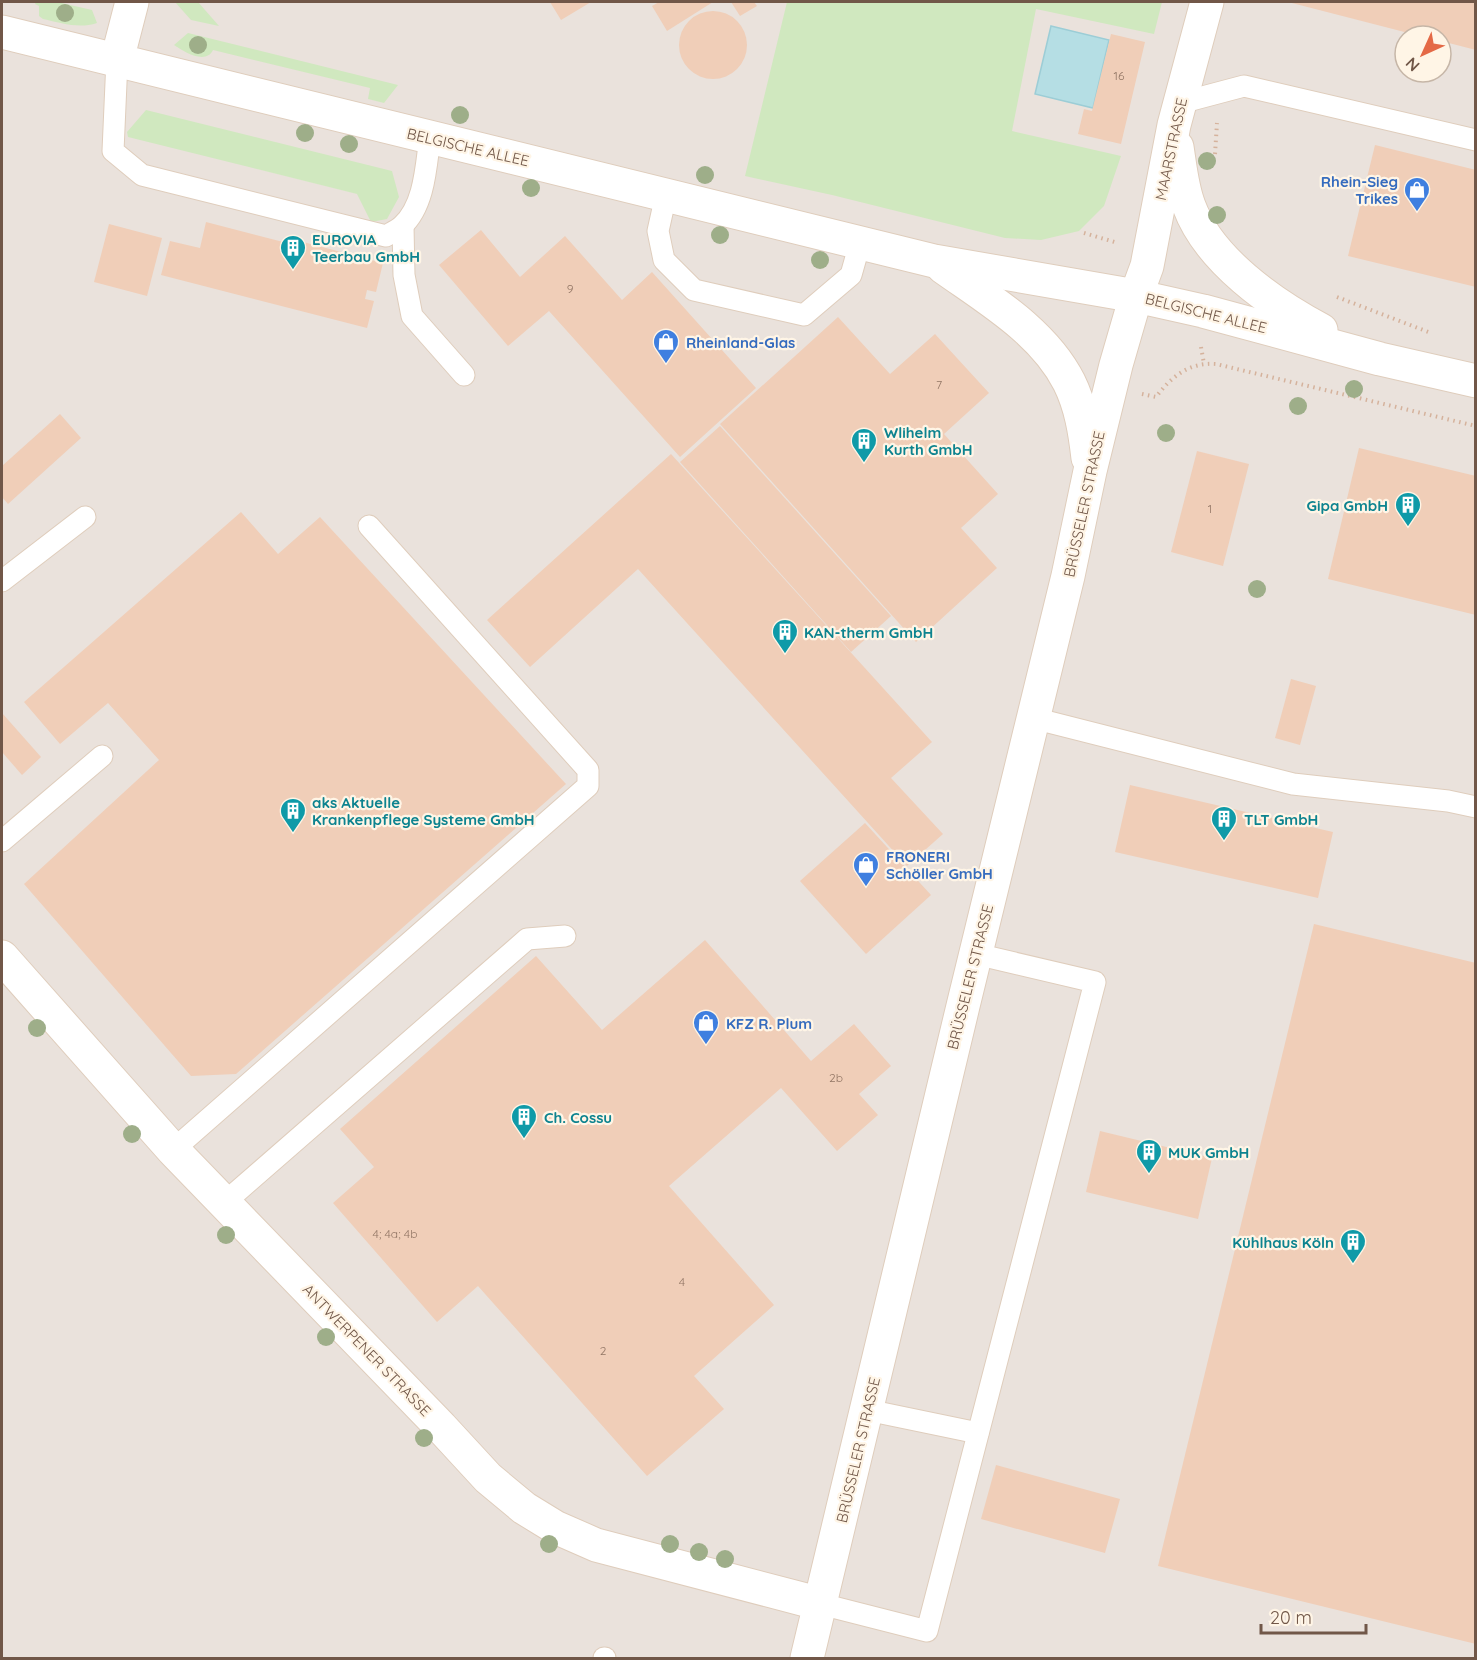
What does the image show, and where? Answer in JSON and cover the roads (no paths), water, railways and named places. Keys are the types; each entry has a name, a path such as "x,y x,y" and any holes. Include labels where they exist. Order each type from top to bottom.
{"street":[{"path":"117,60 132,2"},
{"name":"MAARSTRASSE","path":"1136,296 1147,266 1177,114 1207,2"},
{"name":"BELGISCHE ALLEE","path":"2,32 934,261 1136,296 1203,311 1380,359 1476,381"},
{"path":"1177,114 1189,206 1218,253 1237,272 1290,314 1380,359"},
{"name":"BELGISCHE ALLEE","path":"934,261 1012,316 1054,359 1069,382 1083,419 1090,471"},
{"name":"BRÜSSELER STRASSE","path":"807,1659 1068,576 1090,471 1136,296"},
{"name":"ANTWERPENER STRASSE","path":"2,957 172,1150 488,1478 524,1508 555,1527 596,1545 821,1604"}],"lane":[{"path":"117,60 113,151 142,175 386,236 403,226 416,206 425,173 430,137"},
{"path":"1177,114 1219,93 1244,86 1476,140"},
{"path":"666,195 658,231 664,260 694,290 804,315 851,275 861,243"},
{"path":"403,226 404,275 412,316 464,375"},
{"path":"2,581 85,517"},
{"path":"172,1150 588,786 588,770 369,526"},
{"path":"1033,718 1293,784 1448,801 1476,807"},
{"path":"2,841 102,756"},
{"path":"224,1203 527,939 565,936"},
{"path":"821,1604 927,1631 1095,982 976,954"},
{"path":"867,1410 978,1433"}],"water":[{"path":"1051,26 1109,40 1093,108 1035,94"}],"place":[{"name":"Rhein-Sieg Trikes","path":"1417,213"},
{"name":"EUROVIA Teerbau GmbH","path":"293,271"},
{"name":"Rheinland-Glas","path":"666,365"},
{"name":"Wlihelm Kurth GmbH","path":"864,464"},
{"name":"Gipa GmbH","path":"1408,528"},
{"name":"KAN-therm GmbH","path":"785,655"},
{"name":"aks Aktuelle Krankenpflege Systeme GmbH","path":"293,834"},
{"name":"TLT GmbH","path":"1224,842"},
{"name":"FRONERI Schöller GmbH","path":"866,888"},
{"name":"KFZ R. Plum","path":"706,1046"},
{"name":"Ch. Cossu","path":"524,1140"},
{"name":"MUK GmbH","path":"1149,1175"},
{"name":"Kühlhaus Köln","path":"1353,1265"}]}
